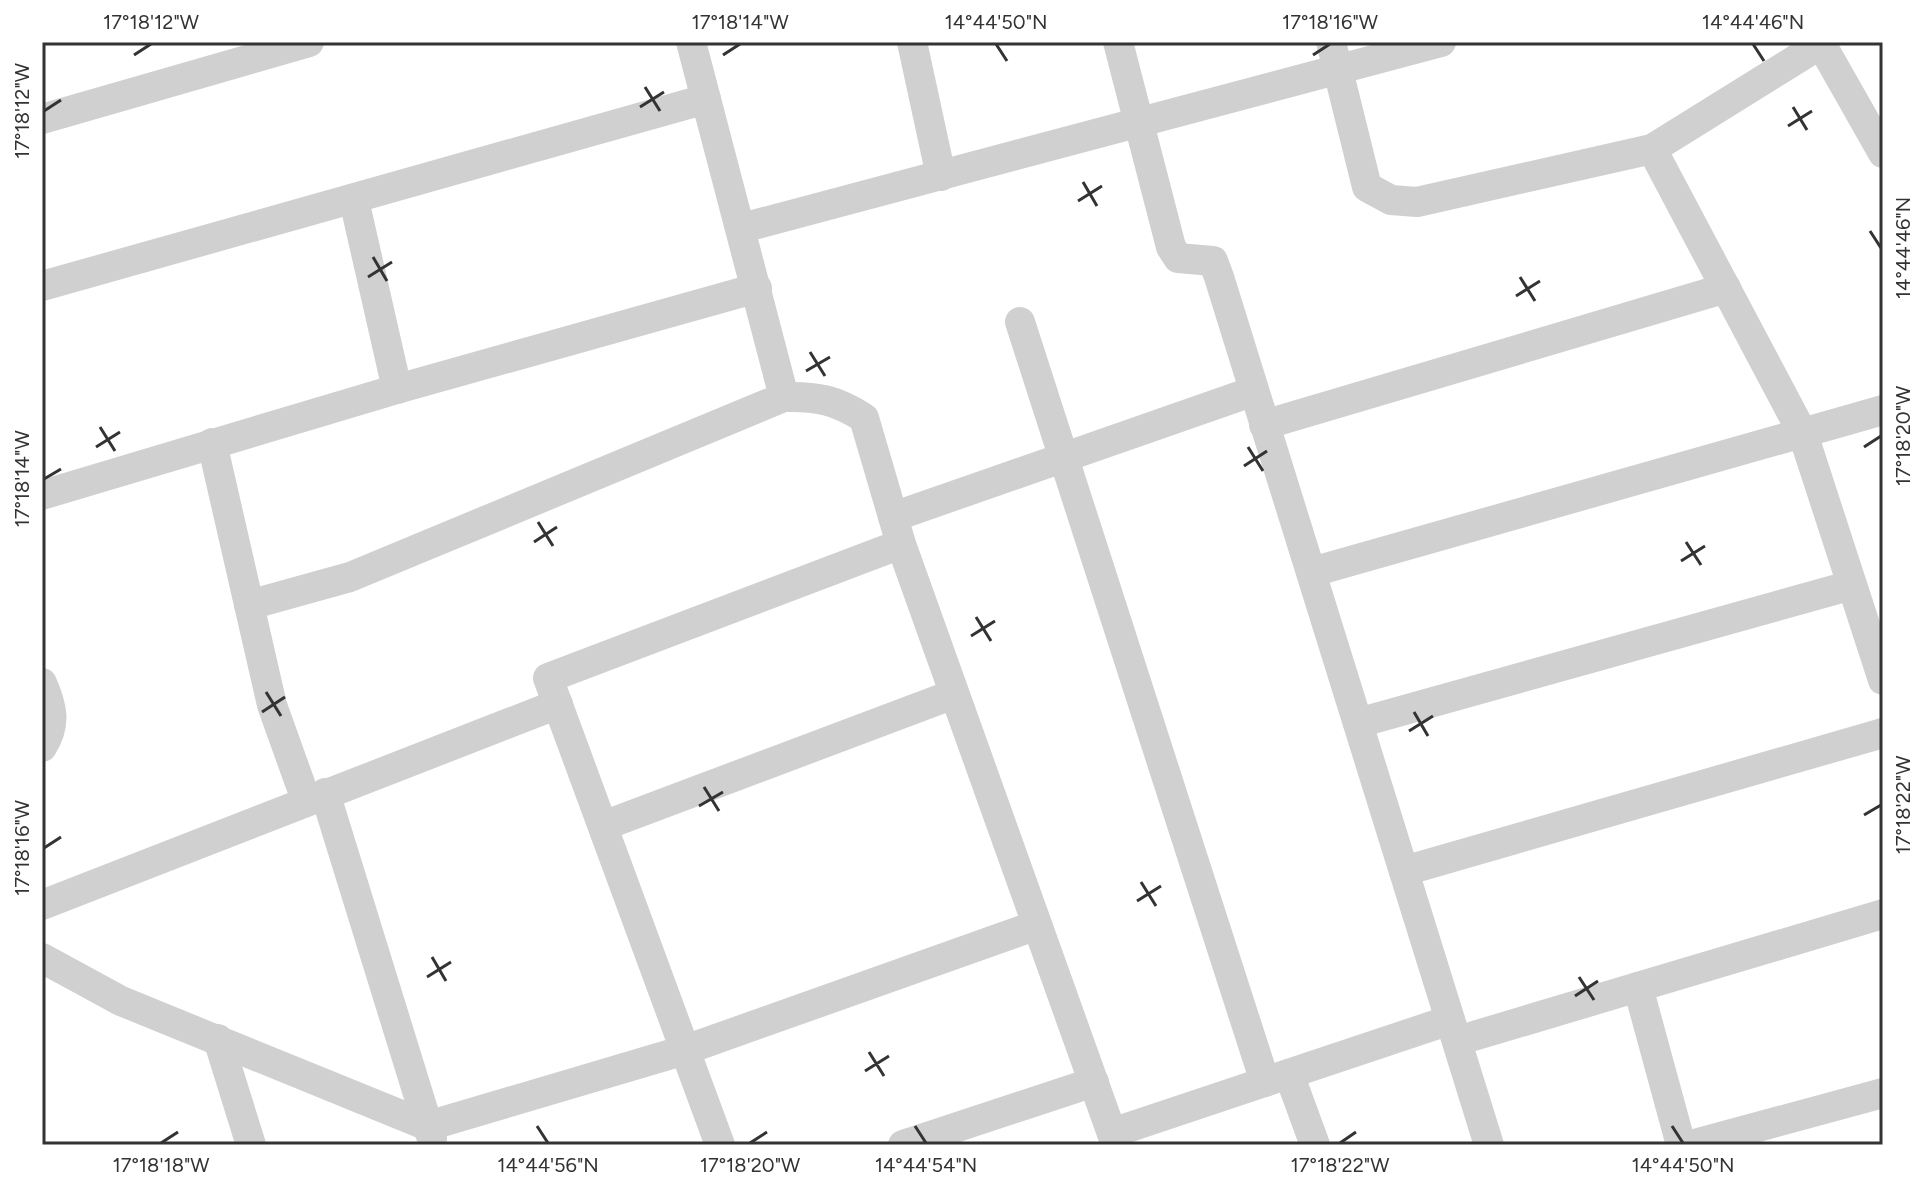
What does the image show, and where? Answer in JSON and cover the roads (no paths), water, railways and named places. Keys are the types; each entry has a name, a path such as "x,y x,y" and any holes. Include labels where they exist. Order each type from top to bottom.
{"street":[{"path":"42,119 309,42"},
{"path":"691,42 784,397"},
{"path":"912,42 941,176"},
{"path":"1118,42 1171,247 1178,258 1213,261 1489,1145"},
{"path":"1331,42 1367,187 1391,200 1417,202 1474,191 1652,149 1822,43 1883,153"},
{"path":"742,228 1441,42"},
{"path":"42,286 706,99"},
{"path":"1652,149 1803,434 1883,680"},
{"path":"354,200 397,389"},
{"path":"42,495 397,389 757,288"},
{"path":"1264,425 1726,288"},
{"path":"1020,322 1063,458 1277,1078 1315,1145"},
{"path":"720,1145 548,678 1063,458 1254,391"},
{"path":"249,605 350,577 784,397 818,396 841,403 864,418 897,531 1114,1139 1277,1078 1638,987 1883,914"},
{"path":"1312,572 1883,410"},
{"path":"212,443 272,705 315,797 431,1136"},
{"path":"1358,723 1852,585"},
{"path":"42,683 51,703 53,722 42,747"},
{"path":"603,826 954,694"},
{"path":"42,905 558,704"},
{"path":"1404,871 1883,733"},
{"path":"42,958 121,1001 218,1039 431,1136 1037,925"},
{"path":"1638,987 1681,1145"},
{"path":"218,1039 251,1145"},
{"path":"903,1145 1094,1082"},
{"path":"1691,1145 1883,1093"}]}
